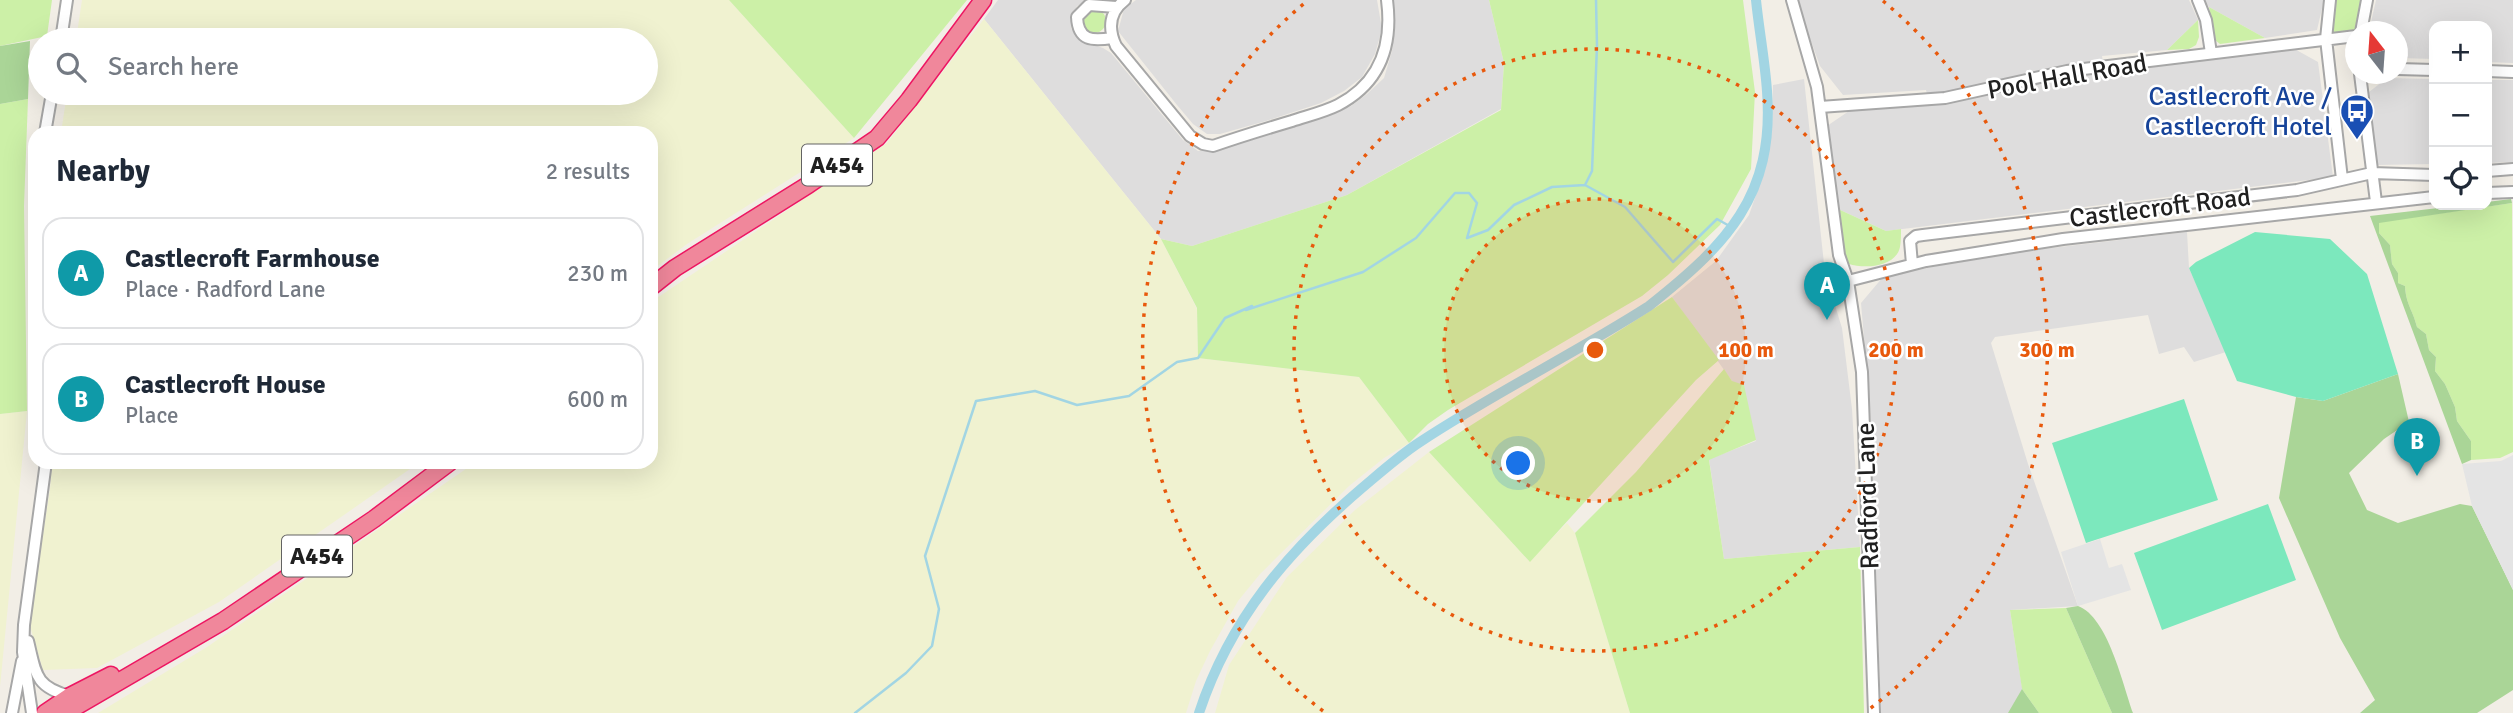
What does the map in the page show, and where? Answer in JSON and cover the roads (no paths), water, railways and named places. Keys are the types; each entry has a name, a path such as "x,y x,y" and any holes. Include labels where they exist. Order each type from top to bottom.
{"highway":[{"name":"A454","path":"658,281 877,138 984,0"},
{"name":"A454","path":"65,713 223,621 374,519 441,469"},
{"name":"A454","path":"45,713 71,696 181,645"}],"street":[{"path":"63,28 67,0"},
{"path":"1121,3 1112,16 1112,38 1116,46 1190,136 1203,144 1213,146 1336,106 1355,95 1374,77 1384,55 1388,35 1387,0"},
{"name":"Radford Lane","path":"1792,0 1813,69 1839,255 1848,281 1862,372 1874,713"},
{"path":"2198,0 2206,20 2211,53"},
{"path":"2330,0 2326,39 2342,179"},
{"path":"2363,21 2367,0"},
{"path":"1112,38 1093,40 1083,35 1078,28 1077,17 1089,5 1121,3"},
{"name":"Pool Hall Road","path":"1820,107 1945,98 2067,71 2345,37"},
{"path":"2408,69 2429,70"},
{"path":"2492,71 2513,72"},
{"path":"2361,84 2376,202"},
{"path":"46,126 50,105"},
{"path":"2492,171 2513,169"},
{"name":"Castlecroft Road","path":"1912,264 1909,246 1916,236 2297,190 2372,173 2429,175"},
{"path":"2492,193 2513,192"},
{"name":"Castlecroft Road","path":"1848,281 1912,264 2063,239 2429,197"},
{"path":"12,713 23,652 24,625 45,469"},
{"path":"24,625 34,667 43,685 54,692 71,696"},
{"path":"23,652 32,713"}],"waterway":[{"path":"855,713 906,673 932,646 939,609 925,556 976,401 1035,391 1077,405 1129,396 1177,362 1198,358 1225,318 1252,306 1246,310 1363,272 1416,238 1455,193 1469,193 1477,203 1467,238 1488,230 1514,205 1552,187 1585,185 1592,171 1596,0"},
{"path":"1199,713 1227,647 1245,617 1286,562 1335,512 1420,442 1649,306 1677,284 1722,239 1740,215 1763,160 1767,128 1767,91 1756,0"},
{"path":"1585,185 1625,207 1673,262 1717,219 1733,228"}],"place":[{"name":"Castlecroft Ave / Castlecroft Hotel","path":"2357,141"},
{"name":"Castlecroft Farmhouse","path":"1827,320"},
{"name":"Castlecroft House","path":"2417,476"}]}
